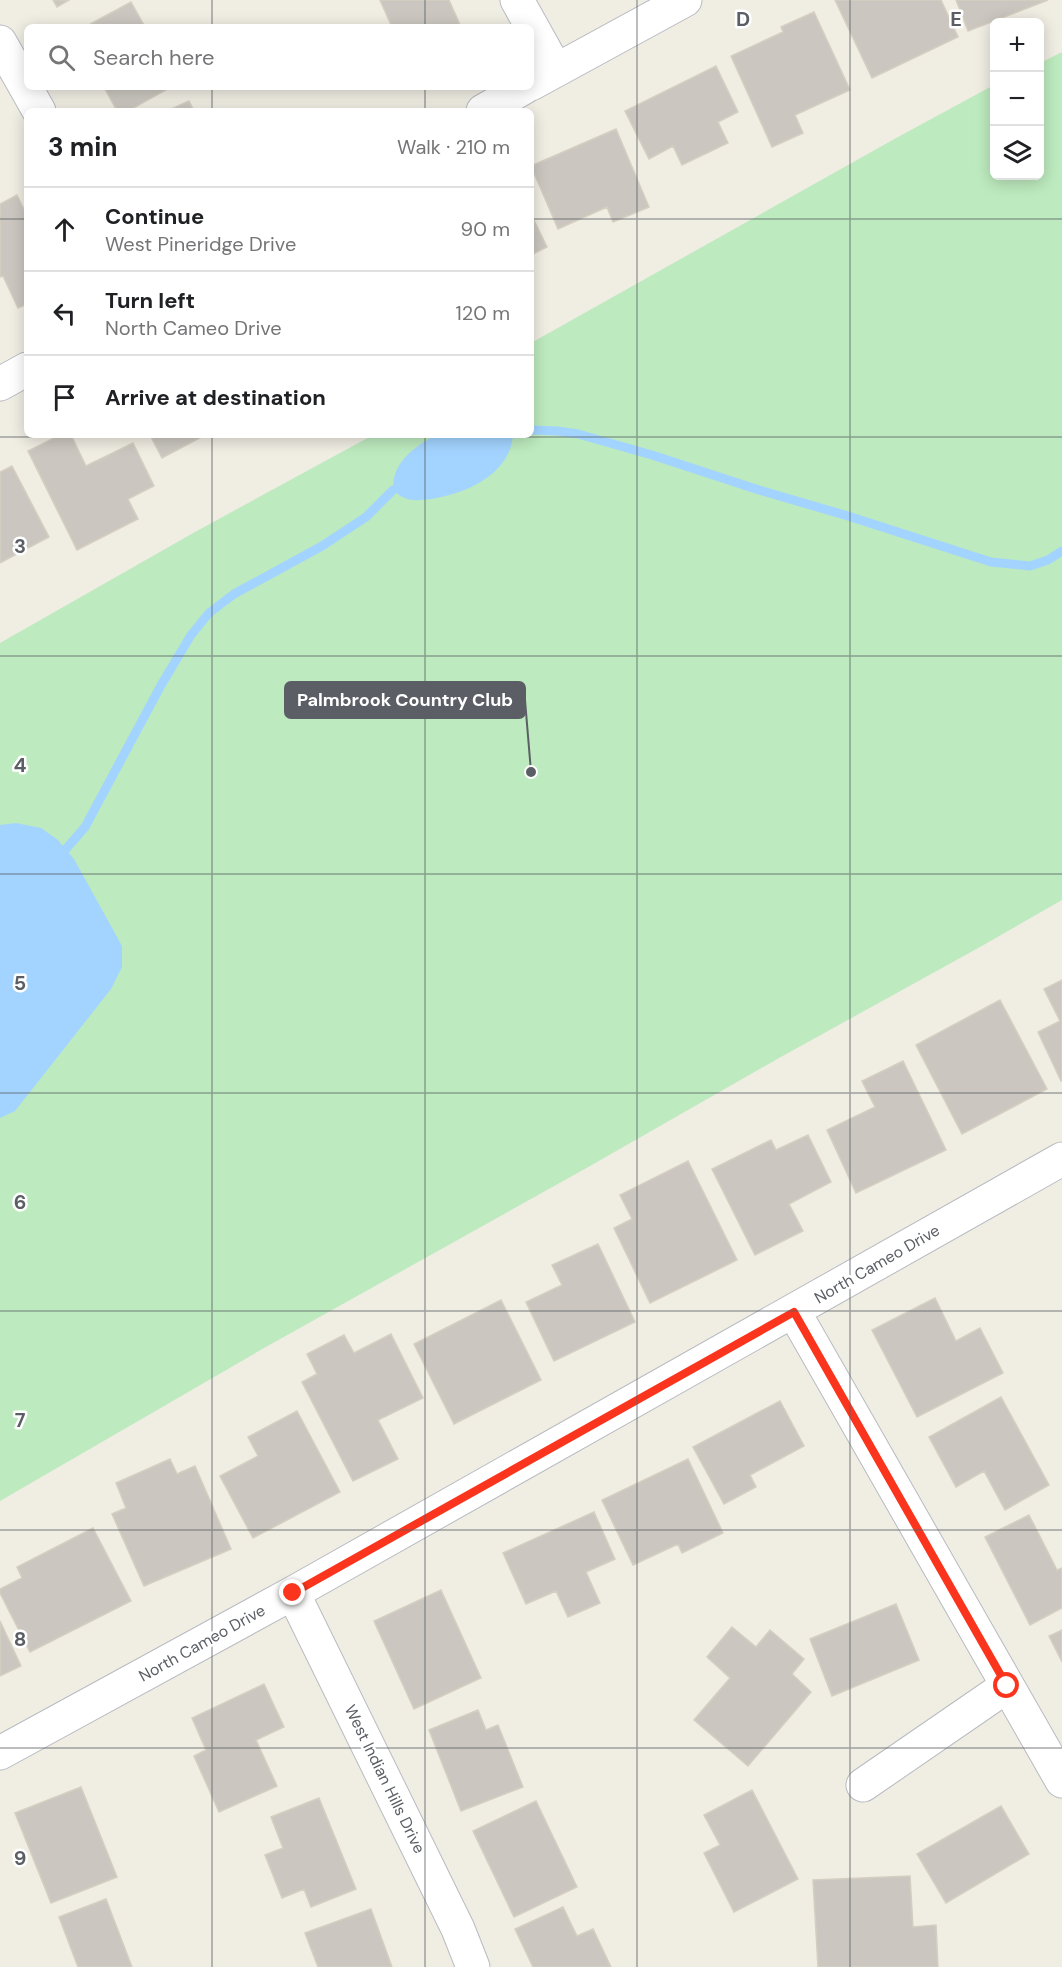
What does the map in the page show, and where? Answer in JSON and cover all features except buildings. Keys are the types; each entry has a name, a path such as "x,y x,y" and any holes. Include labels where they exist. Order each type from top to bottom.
{"street":[{"path":"517,0 525,24"},
{"path":"534,50 543,77 685,0"},
{"path":"0,42 24,84"},
{"path":"27,90 37,108"},
{"path":"488,108 520,90"},
{"path":"0,384 24,371"},
{"name":"North Cameo Drive","path":"0,1753 293,1593 1062,1159"},
{"path":"794,1312 1062,1781"},
{"name":"West Indian Hills Drive","path":"293,1593 458,1929 472,1967"},
{"path":"863,1785 1007,1686"}],"green space":[{"path":"1062,52 1062,900 264,1348 0,1501 0,643 195,532 367,438 534,438 534,341 990,87 990,180 1044,180 1044,61"}],"water":[{"path":"431,438 512,438 504,461 484,480 458,493 431,499 406,499 393,490 396,471 412,450"},
{"path":"16,823 41,828 58,840 74,859 122,946 122,967 111,989 15,1111 0,1118 0,825"}],"waterway":[{"path":"534,430 578,434 652,455 991,562 1030,566 1048,560 1062,551"},
{"path":"66,849 85,827 160,687 191,635 209,613 234,594 322,546 366,517 393,490"}],"place":[{"name":"Palmbrook Country Club","path":"531,772"}],"route":[{"path":"293,1593 794,1312 1007,1686"}]}
